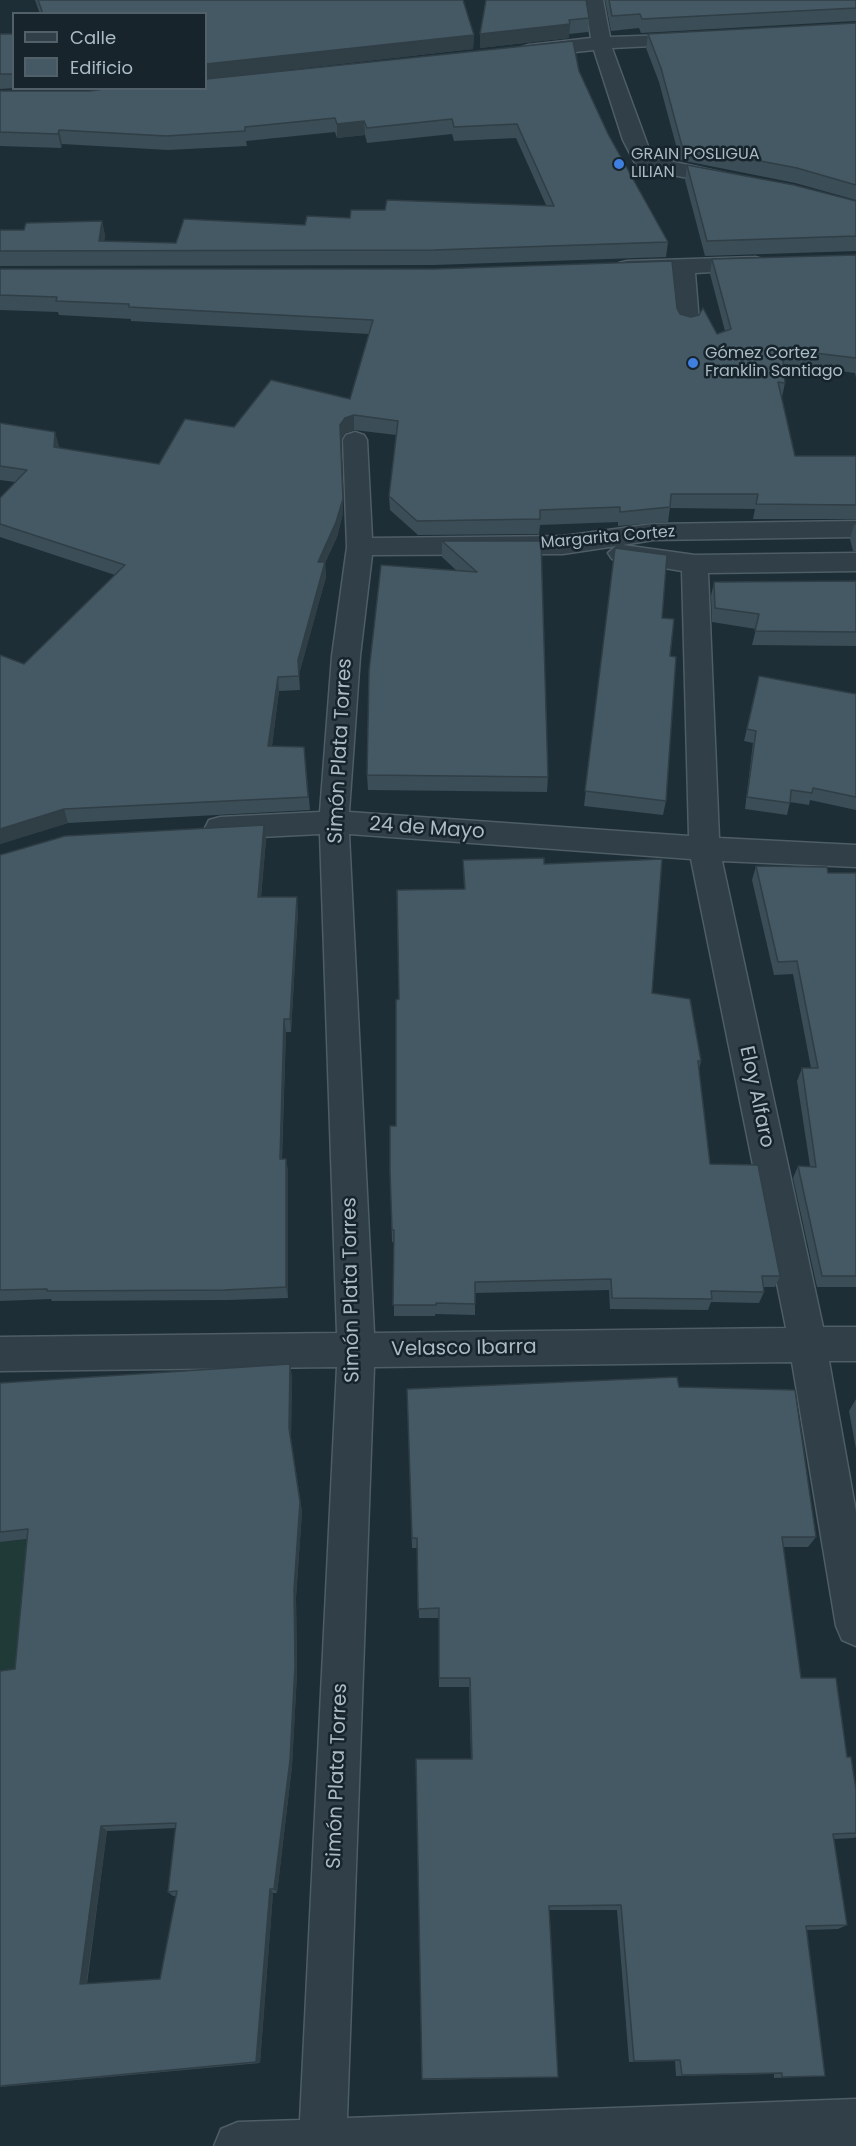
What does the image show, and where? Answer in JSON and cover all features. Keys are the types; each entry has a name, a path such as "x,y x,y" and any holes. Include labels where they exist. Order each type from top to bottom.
{"street":[{"path":"594,0 601,43 633,140 643,161 651,165 750,183"},
{"path":"510,53 601,43 705,37"},
{"path":"612,269 775,263"},
{"path":"683,267 688,322"},
{"name":"Simón Plata Torres","path":"322,2144 356,1350 334,822 346,656 360,547 355,440"},
{"name":"Margarita Cortez","path":"360,547 563,545 653,532 856,529"},
{"path":"563,545 695,564 856,562"},
{"name":"Eloy Alfaro","path":"695,564 704,849 808,1345 856,1626"},
{"name":"24 de Mayo","path":"195,830 334,822 704,849 856,856"},
{"name":"Velasco Ibarra","path":"0,1354 856,1344"},
{"path":"238,2146 856,2123"}],"green space":[{"path":"33,1539 22,1683 0,1683 0,1542"}],"building":[{"path":"38,0 463,0 474,35 207,64 207,12 42,12"},
{"path":"486,0 586,0 589,18 569,20 570,24 480,34"},
{"path":"609,0 856,0 856,8 642,19 640,14 612,16"},
{"path":"856,23 856,185 797,168 682,146 661,68 648,34"},
{"path":"0,34 12,34 12,74 0,74"},
{"path":"573,41 579,71 608,134 668,242 434,250 0,251 0,230 24,230 26,223 102,221 99,241 176,243 184,219 305,225 307,216 350,218 351,210 385,210 387,200 554,206 517,124 454,127 452,119 367,128 364,121 337,124 335,118 245,127 245,131 166,136 59,130 58,134 0,132 0,91 207,90 207,79"},
{"path":"687,165 794,185 856,201 856,236 707,241"},
{"path":"856,255 856,358 782,349 785,383 778,382 795,456 856,456 856,505 756,504 758,494 671,494 670,507 620,512 620,507 540,510 540,519 417,521 389,496 398,421 354,415 345,418 340,425 343,499 336,522 318,562 325,562 298,660 299,676 278,677 268,746 304,747 308,797 64,809 0,829 0,655 24,664 125,565 0,524 0,498 27,470 0,466 0,423 55,432 54,447 159,464 185,419 234,427 271,380 350,399 373,320 129,307 129,304 56,301 57,297 0,295 0,269 434,269 672,261 677,308 680,314 691,317 699,315 703,308 717,334 731,329 712,259"},
{"path":"442,541 541,541 548,777 367,775 369,671 381,565 477,572"},
{"path":"615,548 667,555 662,618 674,619 670,656 676,657 666,801 585,791"},
{"path":"856,581 856,632 755,631 759,614 715,608 714,582"},
{"path":"759,676 856,694 856,797 813,788 812,793 791,790 790,803 747,797 756,731 747,729"},
{"path":"264,825 258,897 297,897 290,1019 284,1019 280,1159 286,1159 286,1287 225,1290 0,1290 0,855 65,836"},
{"path":"544,858 544,864 662,859 652,993 690,999 701,1061 698,1061 710,1164 758,1165 780,1276 762,1276 764,1292 711,1291 712,1299 612,1298 611,1279 475,1282 475,1304 393,1305 394,1230 392,1230 390,1126 396,1126 396,1000 399,999 397,890 465,889 463,860"},
{"path":"756,866 827,867 828,873 856,873 856,1276 822,1276 798,1166 816,1167 802,1068 818,1068 797,961 778,962"},
{"path":"290,1364 289,1428 300,1502 294,1589 295,1666 290,1760 274,1889 270,1889 256,2062 0,2086 0,1671 15,1669 28,1529 0,1532 0,1383","holes":["176,1823 168,1892 177,1891 160,1979 80,1984 101,1826"]},
{"path":"677,1377 679,1387 795,1390 816,1537 782,1537 801,1678 836,1678 847,1757 851,1757 856,1790 856,1833 833,1834 847,1925 806,1926 825,2076 782,2077 782,2073 682,2075 680,2060 634,2061 621,1905 549,1906 558,2077 422,2079 416,1759 472,1759 470,1678 439,1678 439,1608 418,1609 417,1538 412,1538 407,1389"}],"place":[{"name":"GRAIN POSLIGUA LILIAN","path":"619,164"},
{"name":"Gómez Cortez Franklin Santiago","path":"693,363"}]}
